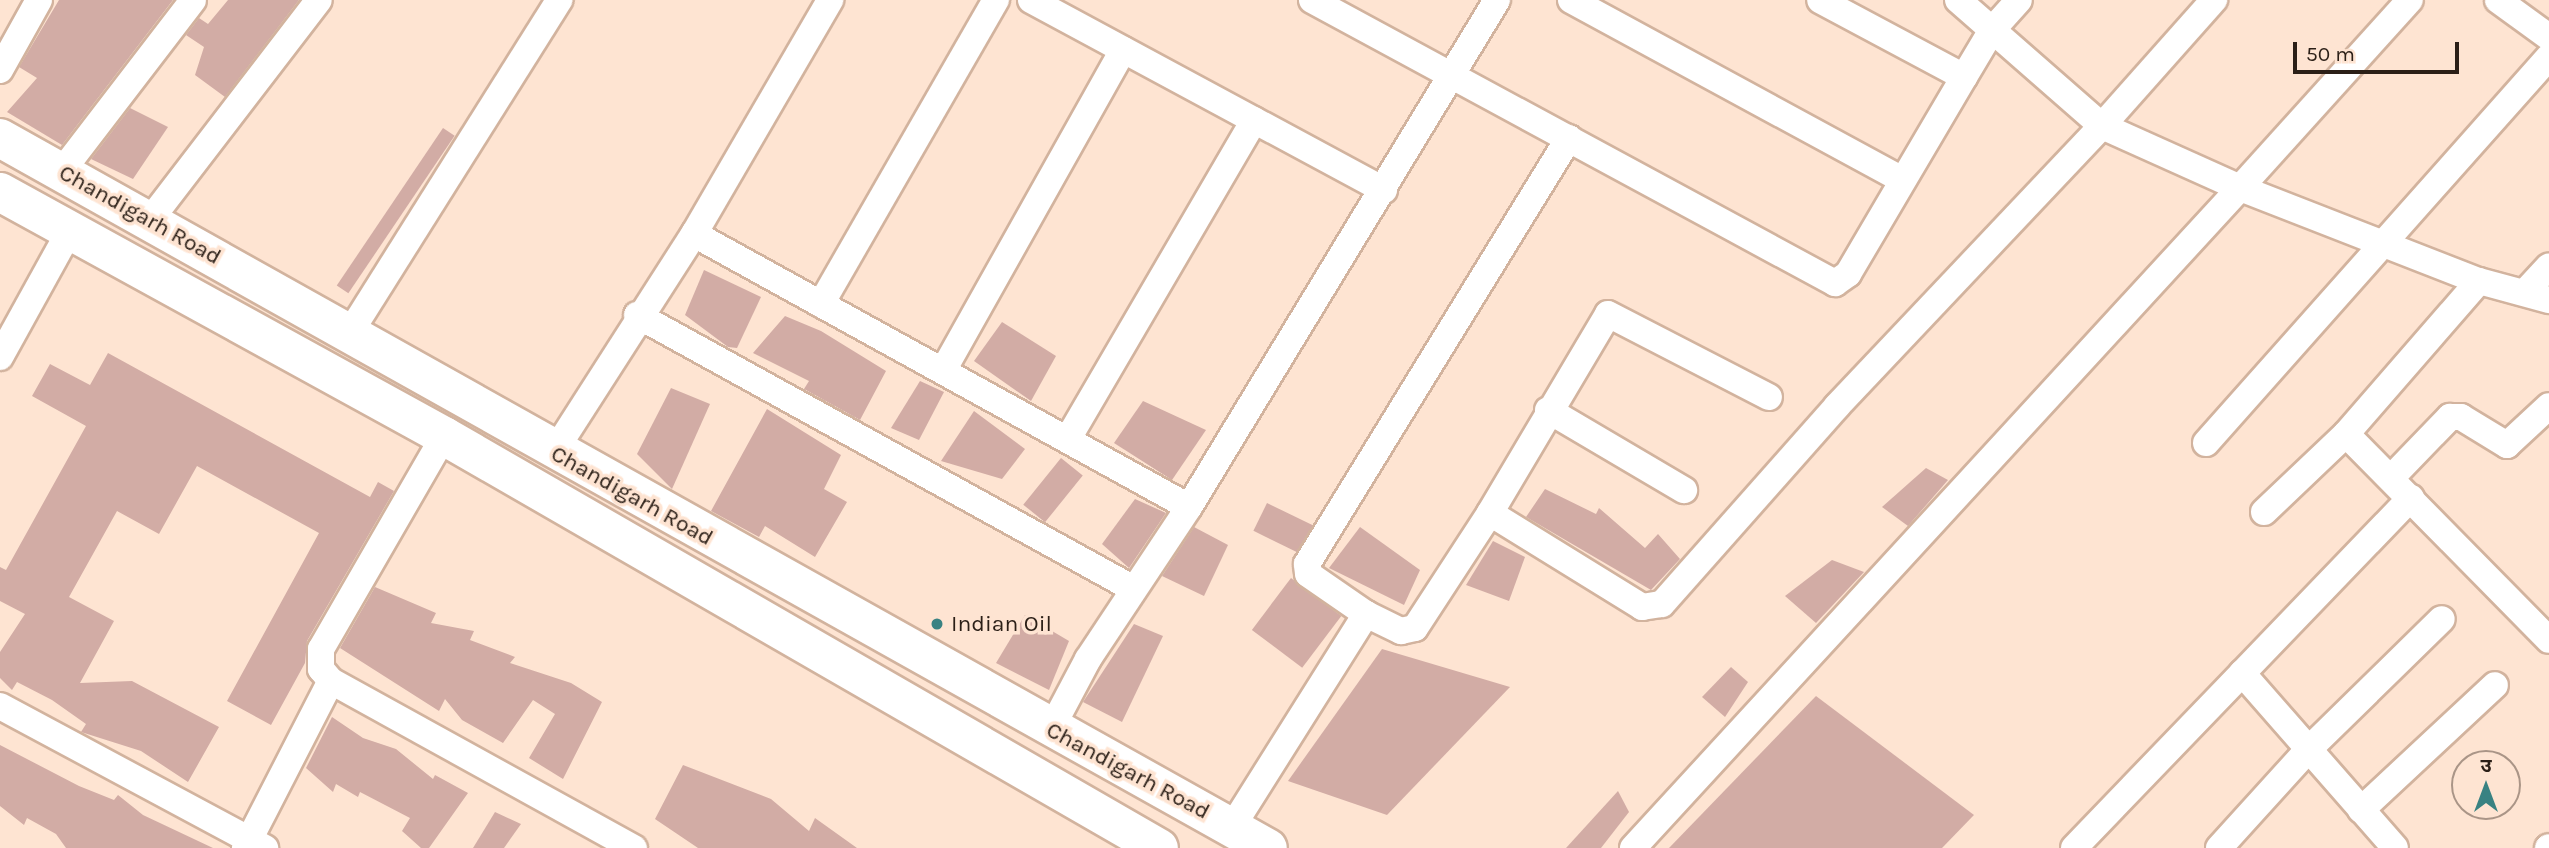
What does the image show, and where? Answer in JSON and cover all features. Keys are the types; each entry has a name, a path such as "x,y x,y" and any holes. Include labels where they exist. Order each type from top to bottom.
{"main road":[{"name":"Chandigarh Road","path":"0,138 150,220 554,452 1268,848"},
{"name":"Chandigarh Road","path":"0,192 444,436 1159,848"}],"street":[{"path":"0,71 39,0"},
{"path":"62,171 193,0"},
{"path":"150,220 319,0"},
{"path":"349,334 559,0"},
{"path":"554,452 637,315 694,234 830,0"},
{"path":"821,304 996,0"},
{"path":"1031,0 1384,190"},
{"path":"1312,0 1832,283 1848,274 1901,179 1992,30 2019,0"},
{"path":"1051,729 1132,588 1189,507 1497,0"},
{"path":"1571,0 1901,179"},
{"path":"1820,0 1964,76"},
{"path":"1958,0 2102,127 2240,188 2479,281 2537,296 2549,266"},
{"path":"1490,513 1642,607 1662,604 1837,406 2102,127 2214,0"},
{"path":"1633,848 2410,0"},
{"path":"2498,0 2549,37"},
{"path":"944,369 1123,50"},
{"path":"2206,443 2380,243 2549,57"},
{"path":"1069,438 1254,120"},
{"path":"1569,138 1307,564 1308,574 1366,614 1401,631 1415,628 1490,513 1548,410 1612,313 1769,397"},
{"path":"0,356 69,232"},
{"path":"694,234 944,369 1189,507"},
{"path":"2264,512 2346,434 2479,281"},
{"path":"637,315 1132,588"},
{"path":"2391,478 2450,417 2460,417 2507,445 2549,406"},
{"path":"1548,410 1684,490"},
{"path":"2346,434 2549,640"},
{"path":"444,436 321,649 319,662 331,681 634,848"},
{"path":"2074,848 2411,498"},
{"path":"1232,827 1366,614"},
{"path":"2219,848 2308,750 2442,619"},
{"path":"2242,673 2395,848"},
{"path":"0,706 253,845 331,681"},
{"path":"2361,810 2495,685"}],"building":[{"path":"59,0 173,0 62,145 7,112 37,78 19,67"},
{"path":"228,0 299,0 225,97 195,75 204,47 186,35 199,18 208,24"},
{"path":"130,108 168,127 133,179 91,159"},
{"path":"443,128 455,136 348,293 337,286"},
{"path":"704,270 761,297 737,348 728,347 685,315"},
{"path":"785,316 821,331 886,371 860,420 804,389 809,381 753,353"},
{"path":"1002,322 1056,356 1031,401 974,361"},
{"path":"108,353 370,497 378,482 394,491 307,641 305,663 271,725 227,701 319,533 197,466 159,534 117,511 69,597 114,621 80,683 132,681 219,727 188,782 141,751 81,732 86,724 52,700 17,682 12,690 0,678 0,652 25,614 0,601 0,567 6,570 86,426 32,396 50,364 90,385"},
{"path":"920,381 944,392 919,440 891,428"},
{"path":"671,388 710,404 672,489 637,454"},
{"path":"1143,401 1206,430 1172,480 1114,443"},
{"path":"767,409 841,455 824,489 847,502 815,557 765,526 759,537 711,511"},
{"path":"974,411 1025,449 1002,479 941,461"},
{"path":"1061,458 1083,476 1045,522 1023,505"},
{"path":"1926,468 1948,480 1908,526 1882,507"},
{"path":"1545,489 1596,514 1599,508 1645,548 1658,534 1680,559 1651,590 1526,517"},
{"path":"1135,499 1166,513 1129,568 1102,544"},
{"path":"1267,503 1313,525 1299,553 1253,531"},
{"path":"1194,527 1228,545 1204,596 1162,576"},
{"path":"1360,527 1420,570 1404,605 1329,568"},
{"path":"1493,541 1525,557 1509,601 1466,585"},
{"path":"1832,560 1864,572 1816,623 1785,596"},
{"path":"1291,578 1341,616 1302,668 1252,630"},
{"path":"375,587 436,613 431,623 474,631 470,640 515,657 510,663 571,683 602,702 563,779 529,758 555,714 533,700 503,743 462,720 445,699 439,711 340,648"},
{"path":"1025,615 1069,641 1049,690 996,663"},
{"path":"1134,624 1163,636 1122,722 1083,702"},
{"path":"1382,649 1510,687 1387,815 1288,781"},
{"path":"1731,667 1748,682 1725,717 1702,697"},
{"path":"1816,696 1974,815 1942,848 1669,848"},
{"path":"332,717 363,738 396,749 433,779 435,775 468,793 429,848 421,848 402,831 410,818 360,792 358,797 336,784 333,792 306,768"},
{"path":"0,745 79,786 114,800 118,795 143,815 213,848 66,848 56,834 27,818 24,825 0,806"},
{"path":"683,765 771,799 809,831 815,818 857,848 698,848 655,819"},
{"path":"1618,791 1629,812 1601,848 1566,848"},
{"path":"495,812 521,824 504,848 473,848"}],"place":[{"name":"Indian Oil","path":"937,624"}]}
